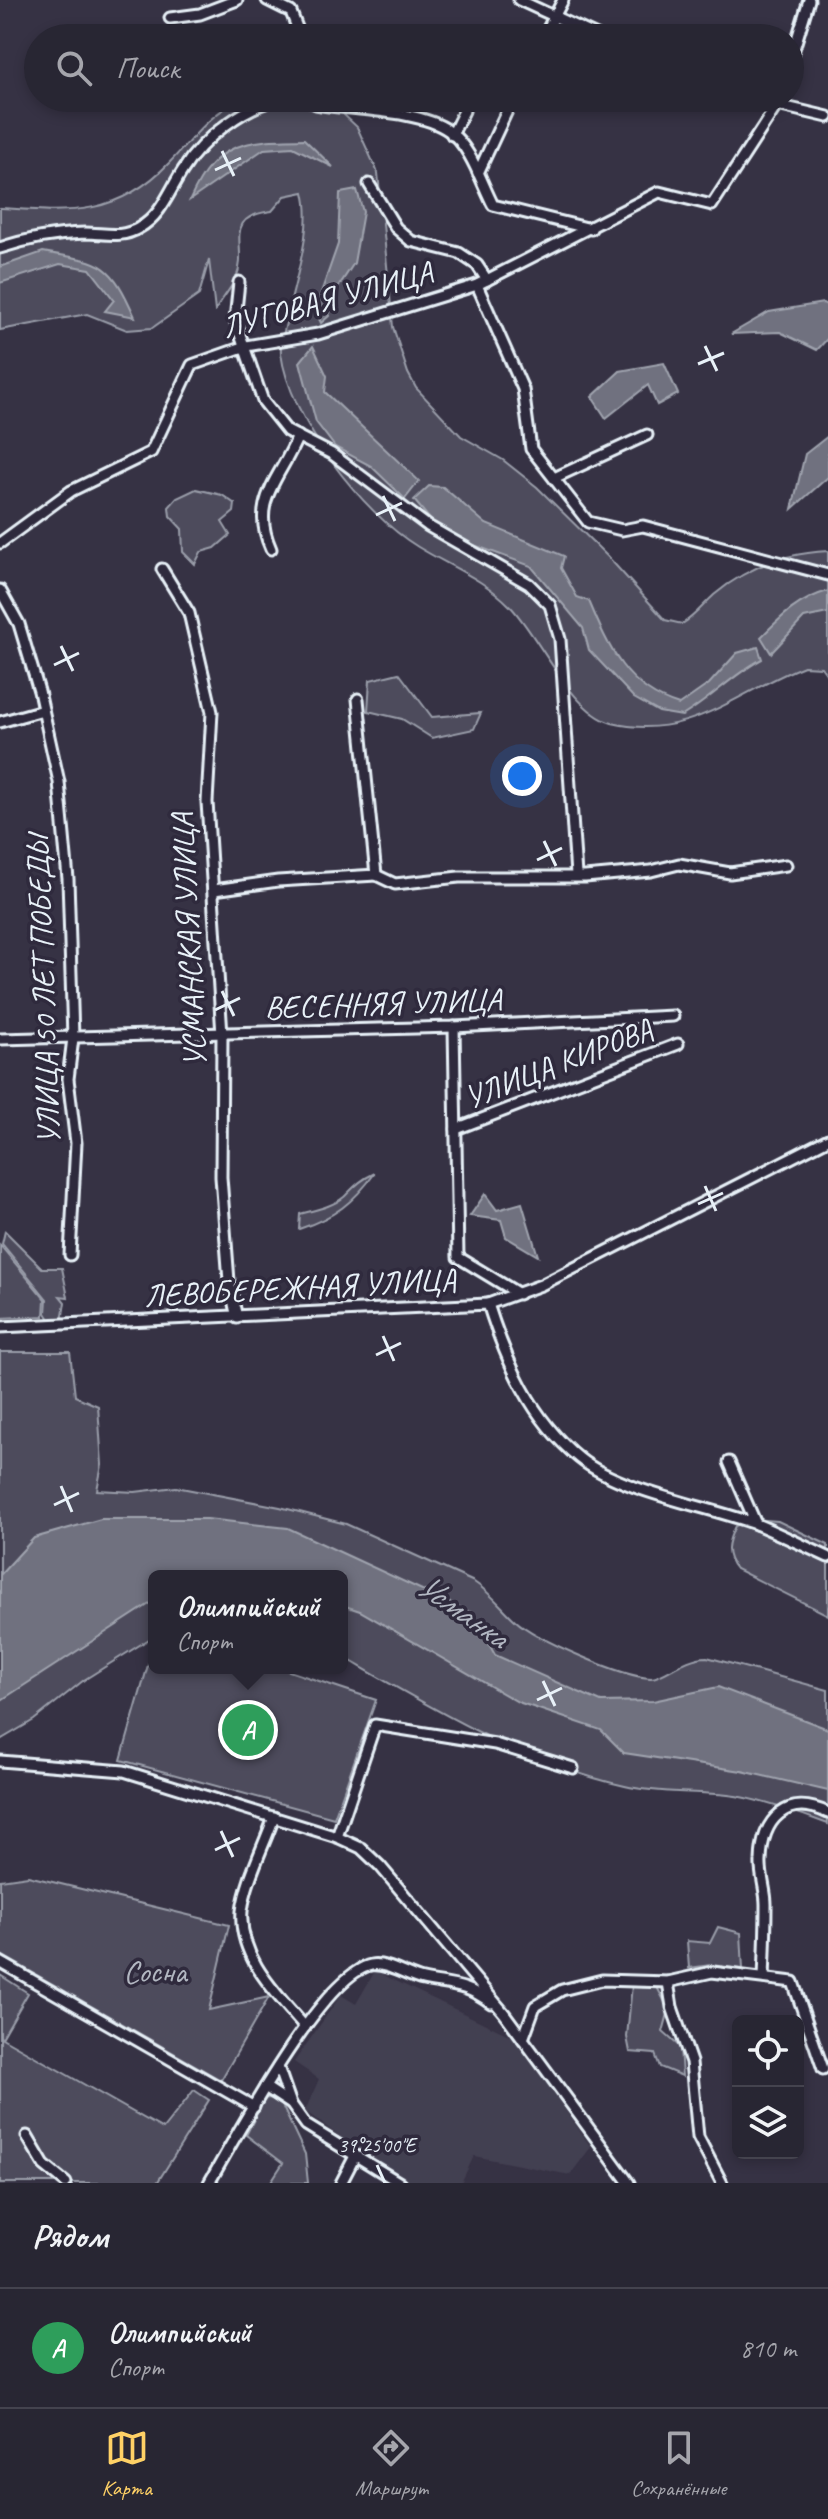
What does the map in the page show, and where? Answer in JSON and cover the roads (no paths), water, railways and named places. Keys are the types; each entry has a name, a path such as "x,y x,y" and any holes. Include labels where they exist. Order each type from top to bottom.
{"street":[{"path":"170,18 200,14 237,0"},
{"path":"267,0 291,12 296,24"},
{"path":"519,0 568,24"},
{"path":"551,24 563,0"},
{"path":"802,24 809,0"},
{"name":"ЛУГОВАЯ УЛИЦА","path":"804,110 828,117"},
{"path":"0,248 28,239 86,233 115,236 138,229 161,211 185,165 243,112"},
{"path":"388,112 449,130 478,173 493,205 591,229"},
{"path":"452,135 464,112"},
{"path":"478,173 506,112"},
{"name":"ЛУГОВАЯ УЛИЦА","path":"0,543 71,491 151,452 192,365 246,346 318,334 482,282 659,192 712,205 772,112"},
{"path":"369,184 396,228 411,241 459,253 477,265 482,282"},
{"path":"239,282 235,320 263,401 287,431 332,454 428,526 529,584 550,605 560,639 576,875"},
{"name":"ЛУГОВАЯ УЛИЦА","path":"482,282 523,389 531,449 588,522 622,530 643,526 828,575"},
{"path":"554,478 647,435"},
{"path":"271,549 263,533 261,513 298,436"},
{"name":"УСМАНСКАЯ УЛИЦА","path":"162,569 189,613 212,712 207,802 222,1035 221,1177 229,1281 237,1318"},
{"name":"УЛИЦА 50 ЛЕТ ПОБЕДЫ","path":"0,590 19,624 43,710 60,795 73,1038 68,1079 76,1143 70,1255"},
{"path":"358,699 376,875"},
{"path":"0,722 43,710"},
{"path":"214,890 302,878 376,875 395,884 459,877 651,871 679,864 730,873 786,865"},
{"name":"ВЕСЕННЯЯ УЛИЦА","path":"0,1039 222,1035 673,1016"},
{"path":"454,1027 458,1257 519,1294"},
{"name":"УЛИЦА КИРОВА","path":"456,1129 678,1044"},
{"path":"488,1304 519,1294 828,1139"},
{"name":"ЛЕВОБЕРЕЖНАЯ УЛИЦА","path":"0,1327 488,1304 503,1355 543,1423 581,1460 614,1477 756,1524 828,1557"},
{"path":"729,1462 756,1524"},
{"path":"337,1837 375,1725 495,1744 573,1768"},
{"path":"0,1761 53,1762 124,1771 337,1837 361,1848 380,1866 504,2013 629,2183"},
{"path":"764,1978 766,1900 761,1863 768,1831 776,1817 789,1806 802,1803 828,1813"},
{"path":"274,1817 242,1912 254,1961 267,1983 305,2027"},
{"path":"0,1962 254,2107"},
{"path":"209,2183 265,2087 305,2027 357,1970 375,1964 419,1979 472,1989 504,2013"},
{"path":"523,2039 535,2006 562,1990 602,1980 668,1982 712,1972 793,1982 823,2069"},
{"path":"668,1982 672,2007 682,2027 691,2062 698,2137 722,2183"},
{"path":"296,2017 313,2018"},
{"path":"278,2067 291,2104 306,2125 354,2158 400,2183"},
{"path":"265,2087 291,2104"},
{"path":"27,2136 44,2165 66,2183"},
{"path":"341,2183 354,2158"}],"water":[{"path":"304,139 333,167 293,147 264,149 190,200 210,166 235,148 249,143"},
{"path":"357,190 363,212 354,263 335,292 329,316 321,323 315,310 338,244 340,193"},
{"path":"43,252 79,258 102,267 118,284 135,317 105,311 114,300 90,269 60,264 0,283 0,267"},
{"path":"823,303 828,306 828,338 817,350 780,332 731,334 769,312"},
{"path":"313,346 327,376 325,392 419,481 405,499 371,466 335,447 316,422 300,362"},
{"path":"664,363 678,394 657,405 648,385 606,418 592,397 620,371"},
{"path":"828,436 828,477 792,509 805,454"},
{"path":"429,486 443,487 486,524 564,556 561,568 577,597 589,601 622,665 646,689 661,698 679,705 709,684 737,653 758,647 762,659 682,716 659,712 634,698 589,650 583,628 531,566 463,541 432,522 414,500"},
{"path":"828,591 828,613 804,618 771,653 761,637 800,604"},
{"path":"485,1194 497,1210 522,1203 538,1256 506,1237 501,1220 470,1216"},
{"name":"Усманка","path":"101,1519 207,1519 288,1528 472,1613 495,1655 601,1702 653,1701 718,1687 828,1729 828,1791 742,1771 624,1753 601,1730 518,1702 348,1607 348,1570 148,1570 148,1605 0,1701 0,1575 34,1538"}],"place":[{"name":"Олимпийский","path":"248,1730"}],"park label":[{"name":"Сосна","path":"155,1971"}]}
